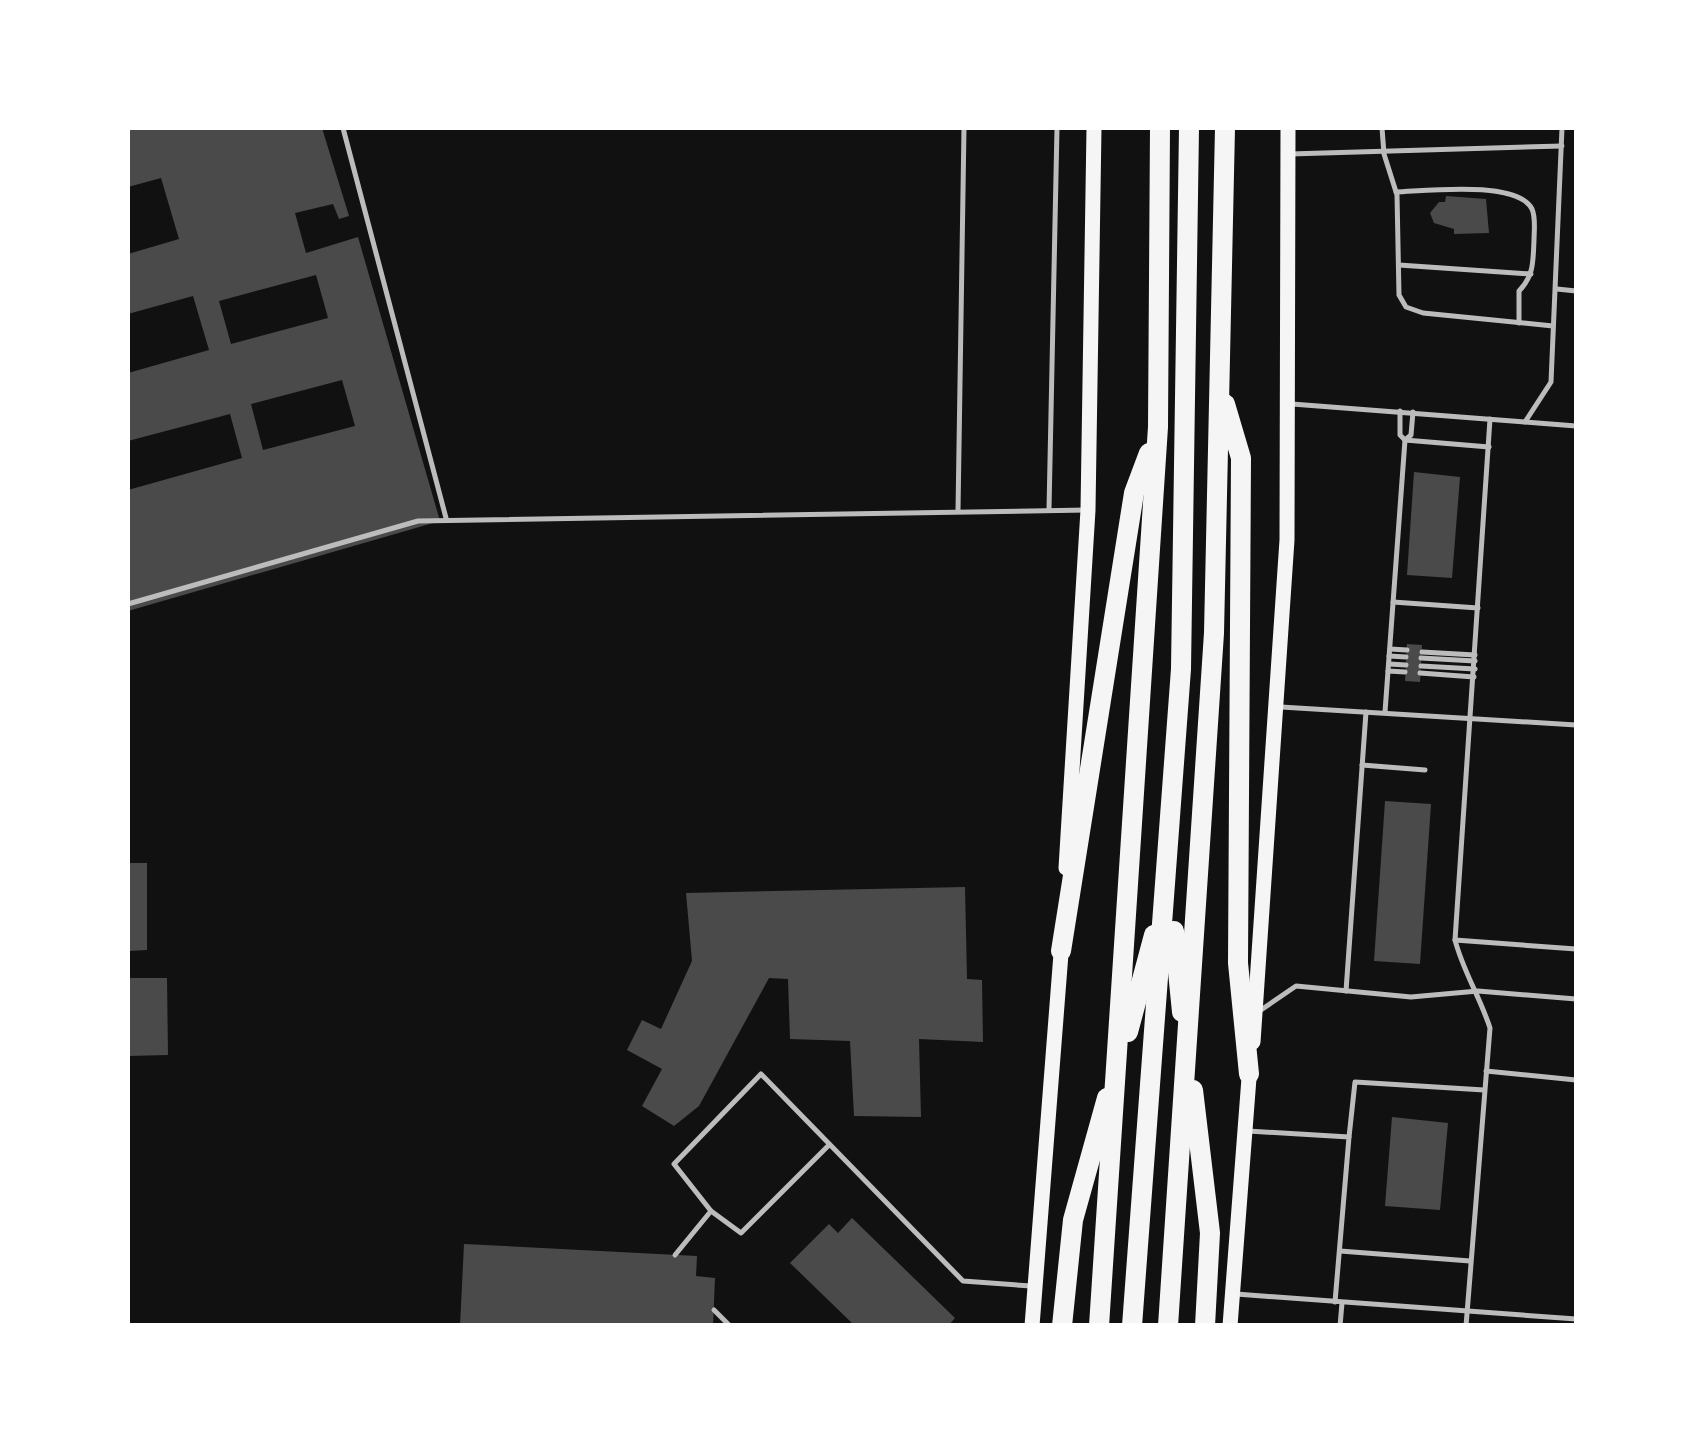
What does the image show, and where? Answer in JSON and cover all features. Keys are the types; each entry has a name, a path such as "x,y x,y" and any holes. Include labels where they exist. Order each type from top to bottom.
{"highway":[{"path":"1099,1326 1158,427 1160,128"},
{"path":"1132,1326 1170,864 1181,670 1190,128"},
{"path":"1168,1326 1201,864 1220,386 1225,128"},
{"path":"1220,386 1241,458 1238,963 1249,1074"},
{"path":"1061,950 1134,493 1158,427"},
{"path":"1062,1326 1073,1220 1138,1002 1170,864"},
{"path":"1170,864 1178,992 1205,1166 1210,1233 1205,1326"}],"main road":[{"path":"1032,1326 1061,950 1088,510 1094,128"},
{"path":"1230,1326 1278,707 1290,403 1288,128"}],"lane":[{"path":"343,128 446,518"},
{"path":"958,512 964,128"},
{"path":"1049,510 1057,128"},
{"path":"1382,128 1384,154 1396,192 1399,295 1406,307 1423,314 1554,326"},
{"path":"1525,422 1551,382 1562,128"},
{"path":"1288,154 1562,146"},
{"path":"1396,192 1502,191 1521,197 1534,213 1531,274 1519,291 1519,323"},
{"path":"1399,265 1531,274"},
{"path":"1557,289 1576,291"},
{"path":"1290,403 1576,426"},
{"path":"1400,411 1400,435 1405,440 1488,447"},
{"path":"1384,712 1405,440 1411,435 1413,412"},
{"path":"1466,1326 1490,1028 1478,991 1463,970 1455,940 1490,419"},
{"path":"128,604 418,521 446,518 1088,510"},
{"path":"1393,602 1478,608"},
{"path":"1474,673 1421,662 1475,658"},
{"path":"1388,660 1406,661 1388,660"},
{"path":"1278,707 1576,725"},
{"path":"1346,991 1366,712"},
{"path":"1362,765 1425,770"},
{"path":"1455,940 1576,948"},
{"path":"1256,1014 1291,987 1411,997 1478,991 1576,999"},
{"path":"1486,1071 1576,1080"},
{"path":"829,1145 740,1232 711,1210 674,1164 761,1074 963,1281 1034,1286"},
{"path":"1340,1326 1340,1251 1355,1082 1484,1090"},
{"path":"1245,1131 1349,1136"},
{"path":"675,1254 711,1210"},
{"path":"1340,1251 1470,1262"},
{"path":"1233,1294 1576,1319"},
{"path":"714,1310 730,1326"}],"building":[{"path":"128,128 322,128 349,216 339,219 333,204 295,213 306,253 358,237 440,521 128,611 128,490 242,458 230,414 128,441 128,373 209,350 193,296 128,314 128,254 179,239 161,178 128,187","holes":["316,275 328,318 231,344 219,301","342,380 355,426 263,450 251,404"]},
{"path":"1446,196 1486,199 1489,233 1454,234 1454,229 1434,223 1430,213 1439,202 1445,202"},
{"path":"1414,472 1460,477 1452,578 1407,575"},
{"path":"1407,644 1422,645 1420,682 1405,681"},
{"path":"1385,801 1431,804 1420,964 1374,961"},
{"path":"128,863 147,863 147,950 128,951"},
{"path":"965,887 967,979 982,980 983,1042 919,1039 921,1117 854,1116 850,1041 790,1039 788,979 769,978 699,1106 674,1126 642,1106 662,1069 627,1050 642,1020 661,1029 692,961 686,893"},
{"path":"128,978 167,978 168,1055 128,1056"},
{"path":"1392,1117 1448,1123 1440,1210 1385,1206"},
{"path":"852,1218 955,1318 948,1326 855,1326 790,1263 829,1224 838,1233"},
{"path":"464,1244 697,1256 696,1276 715,1278 713,1326 460,1326"}]}
